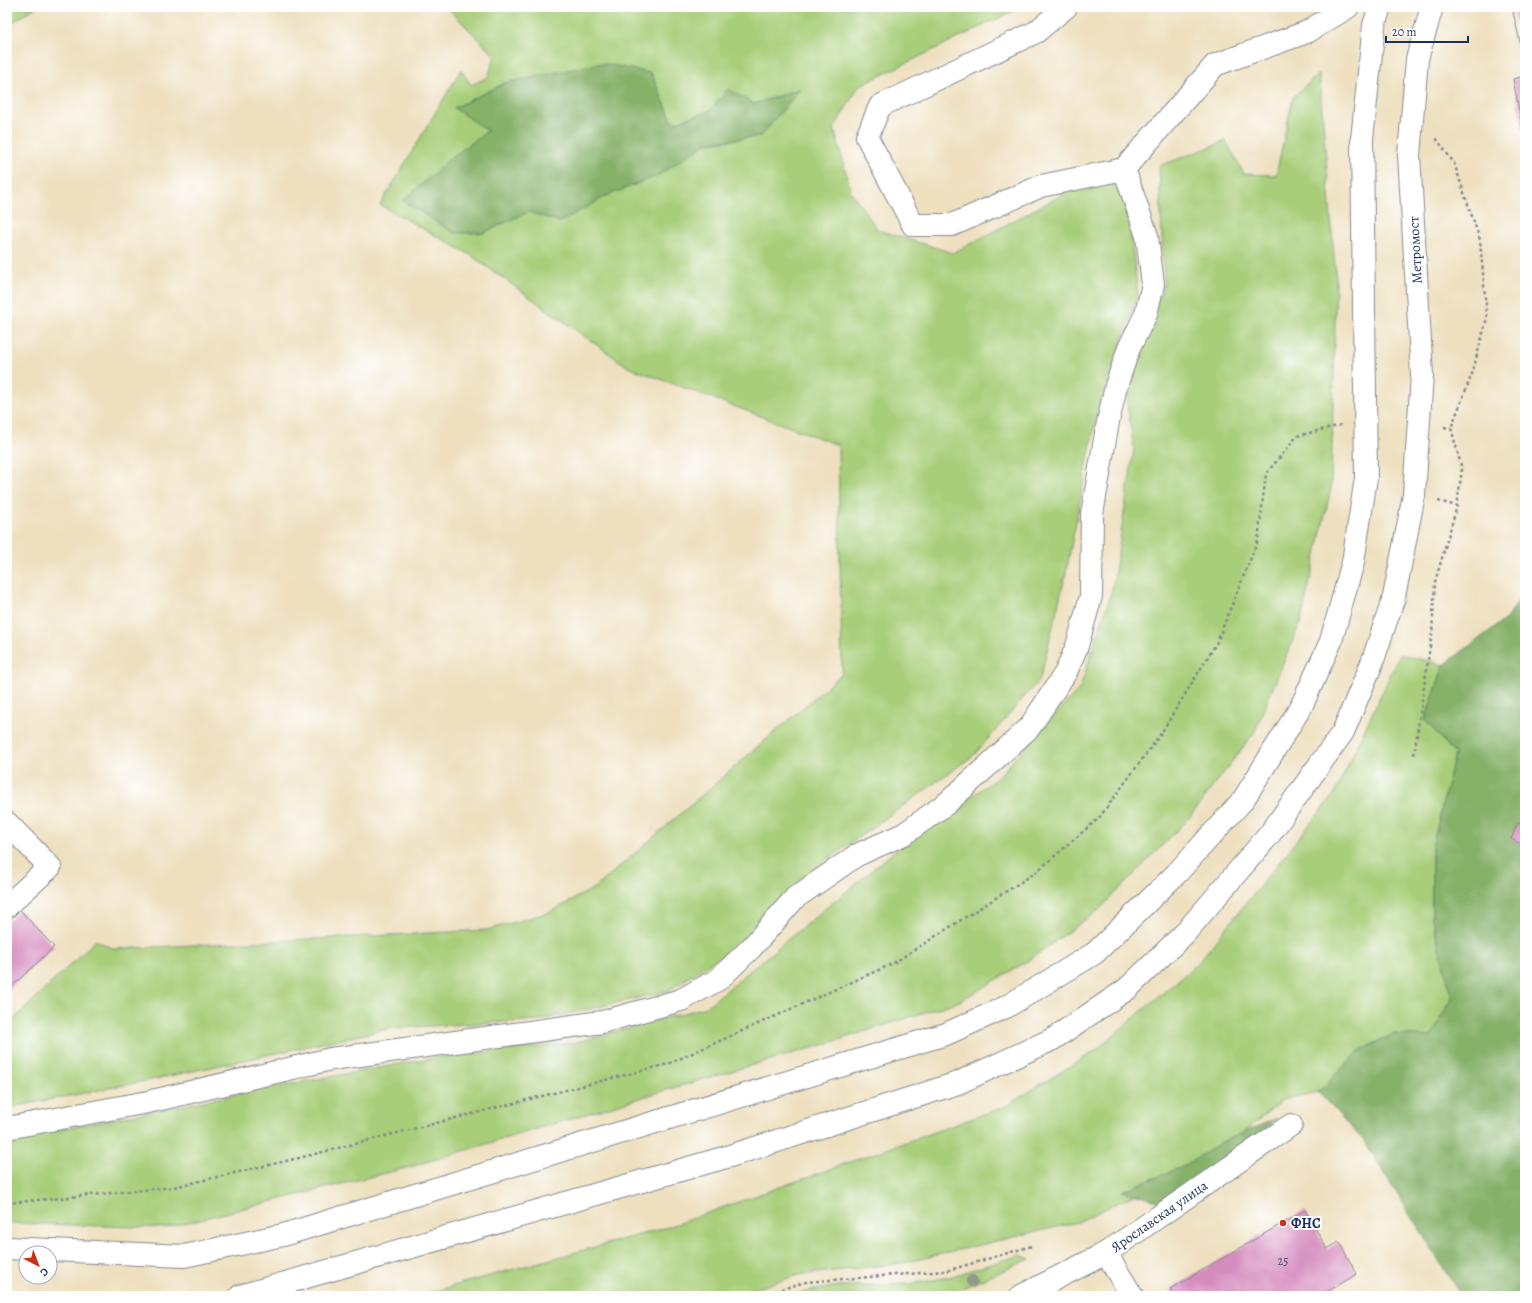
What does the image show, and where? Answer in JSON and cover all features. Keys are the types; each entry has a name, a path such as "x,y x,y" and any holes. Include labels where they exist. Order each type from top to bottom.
{"main road":[{"path":"1066,7 1036,32 880,106 867,137 913,225 952,224 1041,186 1124,169 1215,65 1307,32 1348,7"},
{"path":"7,1248 184,1256 283,1234 946,1034 1006,1007 1095,952 1177,873 1243,800 1300,708 1331,641 1353,562 1366,478 1362,139 1374,25 1380,7"},
{"name":"Метромост","path":"240,1296 730,1156 958,1082 1052,1039 1127,989 1185,934 1269,835 1343,732 1372,663 1394,597 1414,495 1422,375 1409,155 1417,59 1432,7"},
{"path":"7,1128 148,1102 331,1059 602,1022 681,1000 719,979 751,948 795,898 857,856 904,834 947,803 1030,728 1066,672 1077,646 1091,596 1092,514 1110,415 1116,386 1129,348 1146,314 1153,284 1147,236 1124,169"},
{"path":"7,823 50,868 7,906"},
{"name":"Ярославская улица","path":"1021,1296 1106,1253 1292,1125"},
{"path":"1106,1253 1132,1296"}],"path":[{"path":"1414,755 1432,633 1435,582 1457,506 1462,469 1451,428 1472,374 1487,318 1480,240 1454,164 1432,132"},
{"path":"758,1296 806,1282 946,1271 1032,1246"}],"green space":[{"path":"7,7 36,7 7,26"},
{"path":"447,7 1022,7 859,86 834,128 851,192 878,230 953,253 1116,166 1128,213 1138,295 1097,413 1066,573 1040,679 974,755 802,878 742,942 668,991 542,1020 393,1028 156,1079 7,1108 7,1026 96,940 114,949 487,930 550,912 596,887 842,674 838,445 628,367 469,254 380,205 461,70 471,85 488,77 495,56","holes":["651,73 673,123 709,111 728,89 754,104 799,89 761,136 707,143 657,176 608,195 560,222 528,212 483,233 403,201 452,157 488,131 454,108 505,83"]},
{"path":"601,63 651,73 673,123 709,111 728,89 754,104 800,89 761,136 707,143 657,176 608,195 560,222 528,212 483,233 454,233 403,201 452,157 488,131 454,108 505,83"},
{"path":"1319,74 1336,279 1331,488 1301,621 1254,733 1189,818 1099,910 1026,962 960,1001 826,1044 410,1167 165,1228 7,1223 7,1140 264,1089 432,1058 573,1043 706,1007 895,851 997,778 1080,688 1112,591 1134,449 1127,403 1142,342 1164,284 1159,166 1226,141 1244,174 1276,175 1293,97"},
{"path":"1525,591 1525,1296 1461,1296 1365,1142 1318,1092 1359,1051 1394,1034 1431,1037 1452,998 1432,919 1432,848 1455,754 1425,720 1444,665 1507,618"},
{"path":"1400,654 1444,665 1425,720 1455,754 1432,848 1432,919 1452,998 1431,1038 1394,1034 1359,1051 1318,1092 1282,1100 1197,1171 1148,1188 1078,1222 903,1263 799,1275 731,1296 416,1296 668,1227 1004,1107 1095,1051 1197,964 1335,793"},
{"path":"1277,1118 1231,1161 1158,1201 1122,1191 1182,1167 1222,1142"},
{"path":"1020,1255 1030,1259 944,1296 787,1295 839,1286 909,1284 949,1277"}],"building":[{"path":"1512,7 1525,7 1525,60 1524,60"},
{"path":"1525,76 1525,136 1524,136 1513,79"},
{"path":"1518,823 1525,826 1525,846 1511,839"},
{"path":"20,910 54,947 7,991 7,922"},
{"path":"1305,1210 1327,1249 1339,1242 1357,1274 1327,1292 1329,1296 1174,1296 1170,1289"}],"place":[{"name":"ФНС","path":"1283,1223"}]}
